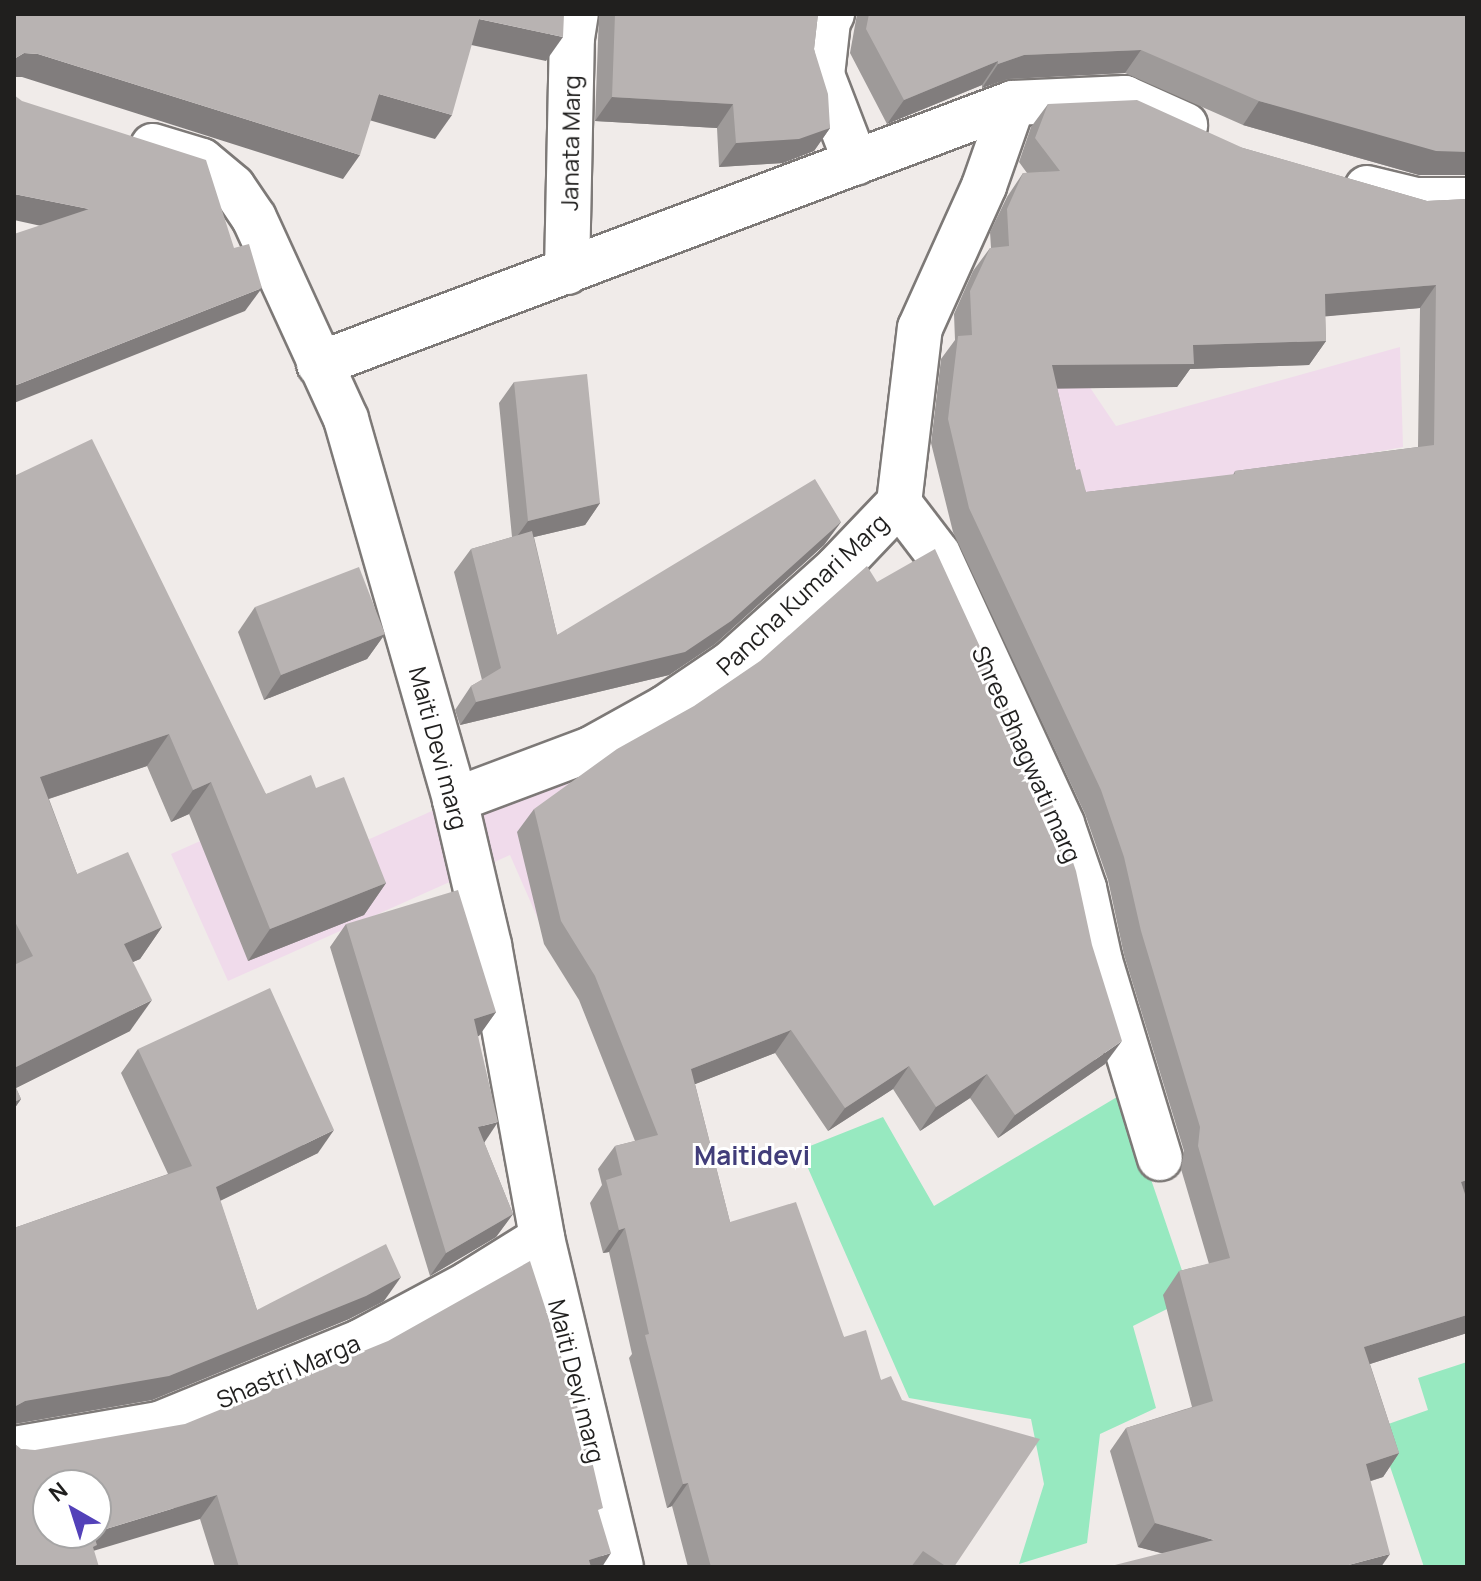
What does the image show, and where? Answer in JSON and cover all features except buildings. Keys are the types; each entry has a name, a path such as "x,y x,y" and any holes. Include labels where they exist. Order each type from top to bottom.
{"street":[{"name":"Janata Marg","path":"567,272 572,38 576,14"},
{"path":"832,14 828,21 822,75 856,163"},
{"path":"319,364 1013,103 1125,98 1220,142"},
{"name":"Pancha Kumari Marg","path":"455,800 591,749 665,708 730,664 837,568 899,503 920,328 984,186 1013,103"},
{"name":"Maiti Devi marg","path":"113,134 202,161 233,187 254,218 346,419 455,800 489,945 542,1238 621,1567"},
{"path":"1333,177 1416,200 1467,200"},
{"name":"Shree Bhagwati marg","path":"899,503 938,554 1062,824 1084,888 1100,961 1160,1158"},
{"name":"Shastri Marga","path":"14,1449 159,1424 360,1342 468,1284 542,1238"}],"shaded area":[{"path":"1400,347 1403,447 1124,499 1127,579 981,612 943,431 1066,352 1116,426"},
{"path":"625,724 542,928 510,855 228,981 171,854 335,781 363,842"}],"green space":[{"path":"1122,1094 1191,1297 1133,1326 1156,1408 1100,1434 1087,1543 1019,1564 1044,1484 1031,1419 909,1398 800,1150 883,1117 934,1206"},
{"path":"1467,1362 1467,1567 1424,1567 1377,1428 1428,1410 1418,1378"}],"district":[{"name":"Maitidevi","path":"752,1156"}]}
